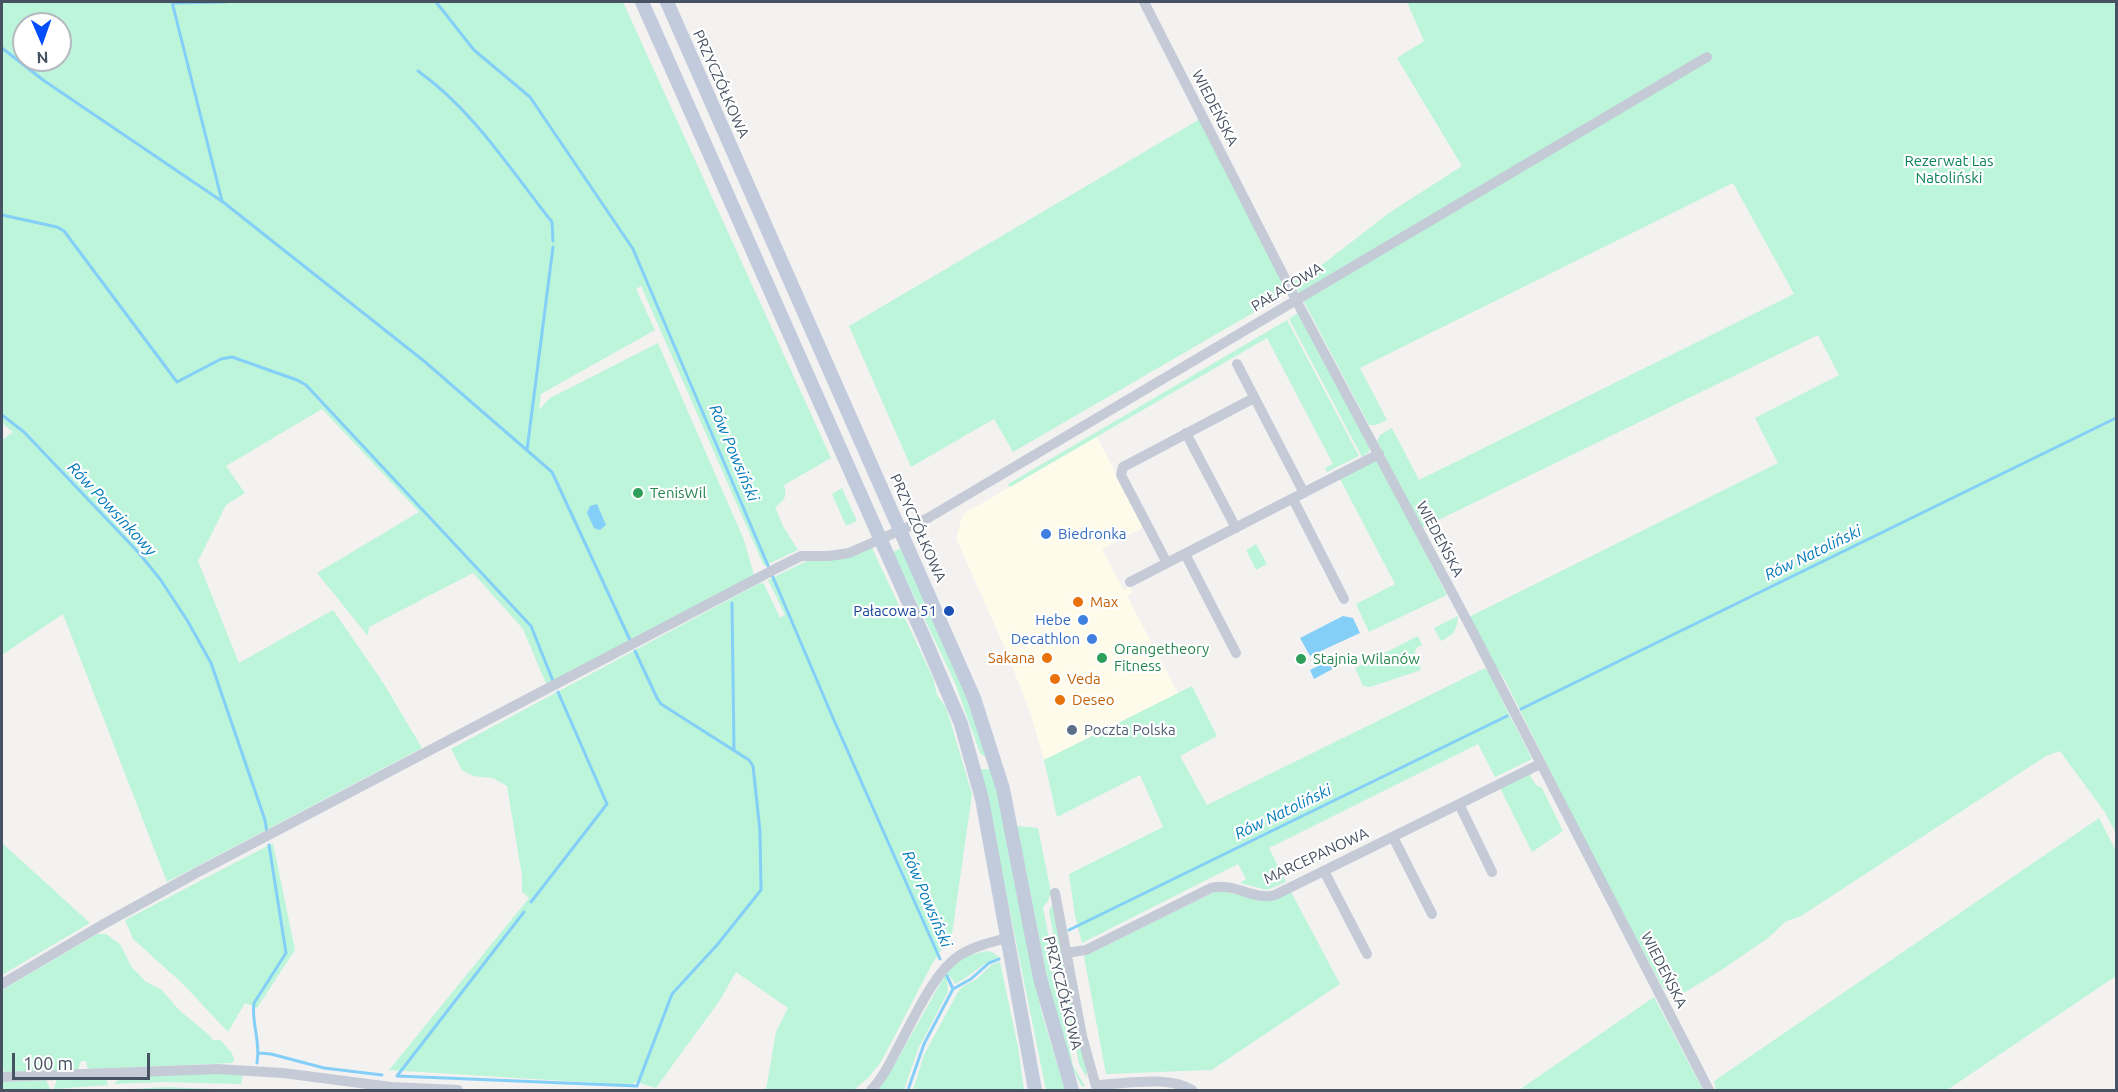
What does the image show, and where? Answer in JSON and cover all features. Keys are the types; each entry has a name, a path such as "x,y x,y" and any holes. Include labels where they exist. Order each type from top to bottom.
{"main road":[{"path":"642,2 951,698 969,748 982,799 1035,1090"},
{"name":"PRZYCZÓŁKOWA","path":"667,2 965,676 995,760 1019,862 1040,978 1072,1090"},
{"path":"710,152 726,151 737,161"},
{"path":"969,748 981,762 995,760"}],"street":[{"name":"WIEDEŃSKA","path":"1144,2 1296,300 1379,454 1709,1090"},
{"name":"PAŁACOWA","path":"2,984 198,872 777,568 801,556 840,555 881,540 928,518 1707,57"},
{"path":"1237,364 1304,493"},
{"path":"1167,563 1121,475 1121,470 1125,465 1254,398"},
{"path":"1186,433 1236,528"},
{"path":"1130,582 1379,454"},
{"path":"1293,499 1344,599"},
{"path":"1185,554 1236,653"},
{"name":"MARCEPANOWA","path":"1066,953 1086,950 1211,888 1231,887 1268,897 1540,764"},
{"path":"1459,804 1492,872"},
{"path":"1393,837 1432,914"},
{"path":"1324,871 1367,954"},
{"name":"PRZYCZÓŁKOWA","path":"1054,892 1082,1036 1097,1088"},
{"path":"871,1090 883,1075 935,981 946,966 961,954 974,948 1008,938"},
{"path":"2,1077 218,1068 283,1073 391,1087 458,1090"},
{"path":"1097,1088 1169,1082 1192,1090"}],"shaded area":[{"path":"1097,437 1144,527 1102,549 1124,590 1130,587 1133,592 1127,596 1178,693 1044,760 1031,715 1007,653 956,538 963,514"}],"green space":[{"path":"2,2 623,2 831,458 784,485 786,492 784,498 775,507 783,526 798,550 764,566 641,286 636,289 655,330 541,394 539,410 550,398 658,343 744,540 754,575 546,684 523,629 473,573 369,627 368,636 317,573 419,512 322,409 226,466 245,493 226,505 198,561 239,663 333,610 384,684 422,748 167,882 63,614 2,655 2,440 13,432 2,423"},
{"name":"Rezerwat Las Natoliński","path":"1407,2 2116,2 2116,833 2104,811 2060,751 2046,756 1801,916 1785,922 1768,938 1682,994 1673,995 1663,988 1596,863 1505,680 1469,617 1778,463 1755,418 1839,375 1818,335 1422,528 1377,441 1380,435 1392,428 1419,480 1794,294 1733,183 1360,368 1387,420 1376,425 1369,425 1303,300 1712,59 1708,52 1299,293 1293,281 1314,271 1389,213 1462,166 1397,58 1424,41"},
{"path":"1200,119 1289,292 1013,452 994,419 911,467 849,326"},
{"path":"1299,312 1370,446 1369,452 1362,457 1289,319"},
{"path":"1287,320 1359,456 1327,472 1325,468 1333,464 1267,338 1010,487 1008,484"},
{"path":"1375,461 1379,463 1447,595 1369,632 1356,604 1395,584 1340,479"},
{"path":"842,488 857,521 846,526 832,494"},
{"path":"1256,544 1267,564 1256,570 1246,550"},
{"path":"872,548 933,678 937,695 946,707 972,794 952,934 932,964 881,1062 868,1078 854,1090 766,1090 776,1032 788,1008 736,972 720,1000 656,1088 636,1082 630,1085 389,1070 529,898 522,892 522,876 507,786 493,778 473,776 462,770 451,749 760,583 764,584 780,618 785,615 768,580 813,558"},
{"path":"901,548 960,678 988,755 985,757 980,753 955,683 893,552"},
{"path":"1458,616 1454,632 1441,641 1434,628"},
{"path":"1418,636 1422,645 1416,648 1415,652 1421,670 1370,687 1363,686 1355,668"},
{"path":"1485,668 1494,680 1532,759 1495,777 1478,744 1269,848 1286,882 1267,890 1240,883 1246,879 1238,864 1082,943 1075,916 1069,874 1163,827 1140,775 1057,817 1044,760 1192,686 1217,736 1180,756 1207,805"},
{"path":"981,769 993,769 1042,1014 1065,1090 1046,1090"},
{"path":"1529,774 1536,785 1542,788 1563,831 1532,852 1500,788"},
{"path":"2099,818 2116,851 2116,976 1947,1090 1716,1090 1714,1081"},
{"path":"1017,826 1038,828 1051,892 1043,907 1073,1066 1085,1086 1082,1087 1071,1066 1051,997"},
{"path":"2,843 90,923 2,975"},
{"path":"273,843 295,950 257,1008 245,1003 228,1032 182,983 133,939 125,920"},
{"path":"1219,890 1259,900 1291,892 1340,984 1210,1071 1106,1074 1084,956"},
{"path":"1053,903 1089,1072 1086,1073 1087,1079 1079,1064 1049,912"},
{"path":"97,934 106,934 120,944 131,966 145,981 162,990 179,1010 213,1040 220,1040 232,1053 234,1060 232,1063 90,1069 86,1061 81,1061 78,1070 4,1072 2,990"},
{"path":"987,951 999,957 955,984 950,976 947,976 948,992 918,1049 904,1090 877,1090 892,1069 944,977 958,961"},
{"path":"1000,962 1018,1047 1024,1090 913,1090 924,1055 958,992 989,967"},
{"path":"1654,997 1703,1090 1519,1090"},
{"path":"201,1073 243,1074 241,1084 161,1082 114,1084 121,1077"},
{"path":"106,1078 108,1085 54,1089 57,1079"},
{"path":"46,1080 50,1089 2,1090 2,1082"},
{"path":"166,1087 238,1090 116,1090"}],"water":[{"path":"597,504 606,525 600,530 594,528 587,513 590,506"},
{"path":"1343,616 1353,618 1360,633 1310,656 1300,638"},
{"path":"1337,656 1342,664 1314,679 1310,670"}],"waterway":[{"path":"172,2 222,201"},
{"path":"173,3 225,2"},
{"name":"Rów Powsiński","path":"436,2 474,50 530,97 633,249 833,718 940,959"},
{"path":"2,48 43,80 223,202 424,361 552,472 630,640"},
{"path":"418,71 456,104 490,141 552,222 553,241"},
{"path":"2,215 57,227 64,231 177,382 221,359 232,357 306,385 531,626 553,681"},
{"path":"527,450 553,247"},
{"name":"Rów Powsinkowy","path":"2,415 24,432 138,552 160,579 187,620 211,663 265,820 267,832"},
{"name":"Rów Natoliński","path":"1521,709 2116,418"},
{"path":"732,603 734,750"},
{"path":"524,912 397,1076 637,1086 672,994 717,945 761,890 760,831 753,766 749,760 661,704 635,651"},
{"path":"531,902 607,804 558,692"},
{"name":"Rów Natoliński","path":"1069,930 1507,716"},
{"name":"Rów Powsinkowy","path":"257,1063 254,1003 286,953 269,845"},
{"name":"Rów Natoliński","path":"908,1090 924,1044 953,989 971,979 989,963 999,959"},
{"path":"947,976 953,989"},
{"path":"259,1053 324,1068 382,1075"}],"place":[{"name":"TenisWil","path":"638,493"},
{"name":"Biedronka","path":"1046,534"},
{"name":"Max","path":"1078,602"},
{"name":"Pałacowa 51","path":"949,611"},
{"name":"Hebe","path":"1083,620"},
{"name":"Decathlon","path":"1092,639"},
{"name":"Sakana","path":"1047,658"},
{"name":"Orangetheory Fitness","path":"1102,658"},
{"name":"Stajnia Wilanów","path":"1301,659"},
{"name":"Veda","path":"1055,679"},
{"name":"Deseo","path":"1060,700"},
{"name":"Poczta Polska","path":"1072,730"}]}
